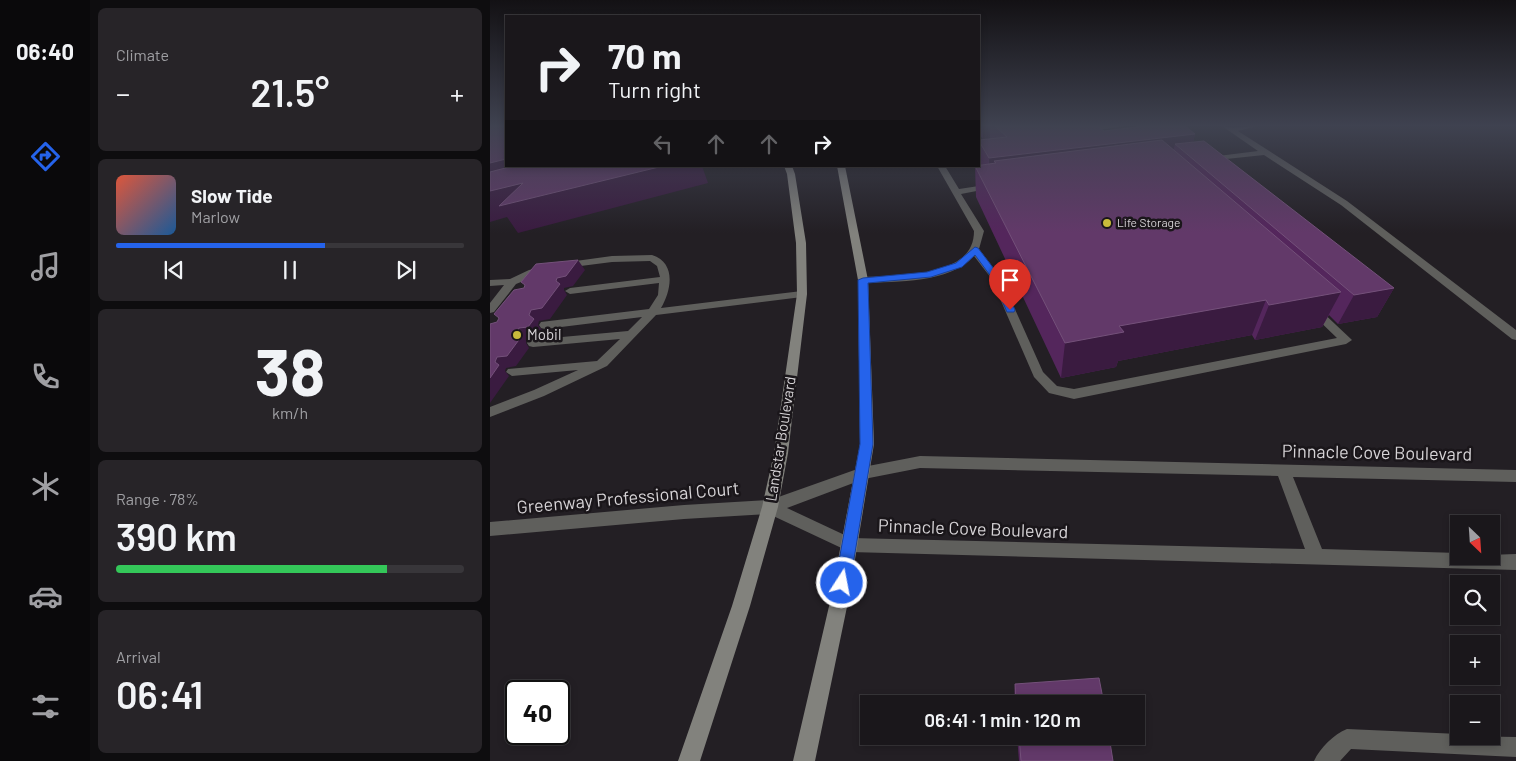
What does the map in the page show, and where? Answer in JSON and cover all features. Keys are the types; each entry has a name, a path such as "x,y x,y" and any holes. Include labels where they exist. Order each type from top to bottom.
{"street":[{"path":"1282,162 1344,203 1516,336"},
{"name":"Landstar Boulevard","path":"689,761 741,606 770,507 781,453 802,294 801,243 788,167"},
{"path":"804,761 850,545 867,444 863,280 841,167"},
{"path":"863,280 928,275 959,265 975,250 979,231 942,167"},
{"path":"956,192 1002,185"},
{"path":"975,250 996,278 1038,374 1053,390 1074,394 1346,340 1303,300"},
{"path":"490,284 512,282 533,272 554,267 612,259 652,258 661,264 665,279 663,295 652,313 603,363 539,393 490,412"},
{"path":"570,291 665,279"},
{"path":"490,310 512,282"},
{"path":"545,325 802,294"},
{"path":"498,299 517,297"},
{"path":"533,343 631,334"},
{"path":"512,372 603,363"},
{"name":"Pinnacle Cove Boulevard","path":"770,507 863,473 920,462 1516,476"},
{"path":"1284,470 1317,558"},
{"name":"Pinnacle Cove Boulevard","path":"770,507 850,545 1516,562"},
{"name":"Greenway Professional Court","path":"490,529 674,513 770,507"},
{"path":"1325,761 1347,739 1516,748"}],"building":[{"path":"995,162 1187,162 1341,292 1269,305 1266,300 1119,326 1124,332 1065,343 976,167 996,163"},
{"path":"1196,162 1231,162 1394,288 1354,295"},
{"path":"509,167 659,167 499,206 523,183 490,191 490,172"},
{"path":"578,260 566,276 557,278 556,281 560,284 542,308 531,310 529,315 534,319 528,327 519,328 517,333 521,337 507,356 497,357 495,362 499,365 490,378 490,324 497,322 499,318 494,314 514,290 524,288 525,285 521,282 536,264"},
{"path":"1099,678 1102,695 1016,695 1015,684"},
{"path":"1020,745 1110,745 1113,761 1021,761"}],"place":[{"name":"Life Storage","path":"1107,223"},
{"name":"Mobil","path":"517,335"}],"route":[{"path":"842,583 867,444 863,280 928,275 959,265 975,250 996,278 1010,310"}]}
